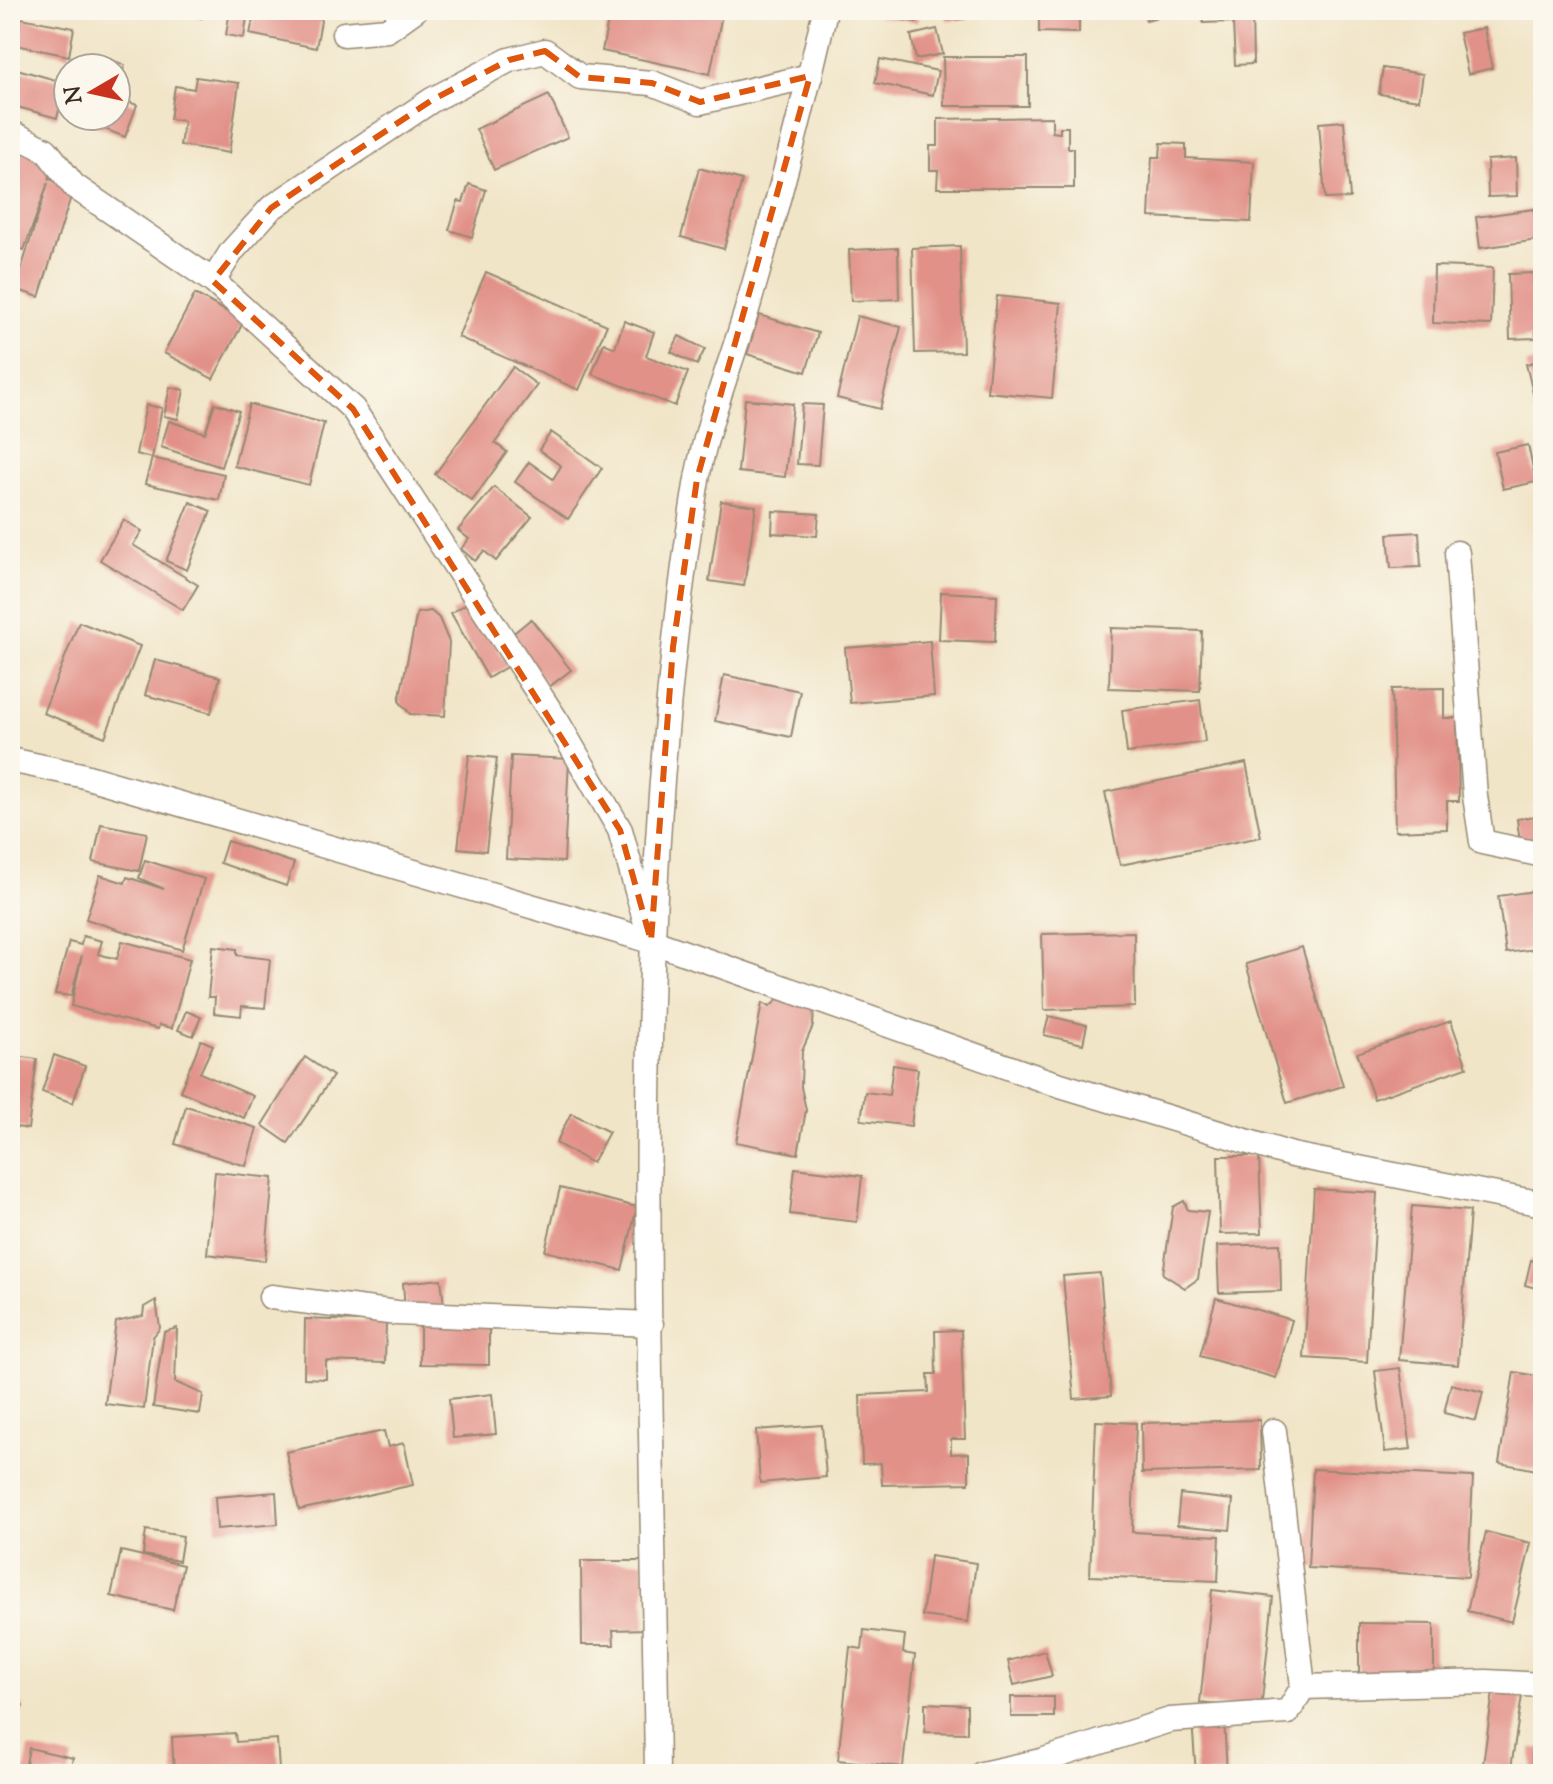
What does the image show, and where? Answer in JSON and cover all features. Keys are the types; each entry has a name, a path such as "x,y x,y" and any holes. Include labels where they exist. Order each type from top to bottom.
{"street":[{"path":"344,34 387,30 415,10"},
{"path":"657,1774 651,1324 651,941 673,647 697,479 793,155 825,10"},
{"path":"213,281 232,251 271,208 432,100 509,60 545,51 580,77 652,83 700,102 810,76"},
{"path":"10,132 46,150 74,186 213,281 353,409 558,723 620,830 651,941"},
{"path":"1457,553 1475,796 1482,842 1543,855"},
{"path":"10,760 81,775 651,941 1047,1081 1292,1155 1543,1204"},
{"path":"271,1297 397,1313 651,1324"},
{"path":"982,1774 1041,1761 1170,1720 1288,1712 1303,1687 1274,1431"},
{"path":"1303,1687 1486,1682 1543,1685"}],"highlighted area":[{"path":"545,51 580,77 652,83 700,102 810,76 697,479 673,647 651,941 620,830 353,409 213,281 271,208 432,100 509,60"}],"building":[{"path":"187,10 205,10 201,18"},
{"path":"230,10 248,10 244,38 226,35"},
{"path":"255,10 323,10 316,48 250,34"},
{"path":"610,10 723,10 710,74 602,51"},
{"path":"879,10 919,10 917,22 878,16"},
{"path":"947,10 964,10 965,19 947,20"},
{"path":"1039,10 1079,10 1079,33 1039,32"},
{"path":"1144,10 1166,10 1168,14 1146,20"},
{"path":"1202,10 1252,10 1253,64 1235,65 1233,22 1203,23"},
{"path":"21,18 74,28 70,52 52,52 16,45"},
{"path":"1484,28 1492,68 1468,74 1459,33"},
{"path":"937,29 943,54 916,59 911,35"},
{"path":"943,57 1028,57 1028,106 944,106"},
{"path":"880,59 938,71 933,95 875,83"},
{"path":"10,67 52,79 52,117 10,105"},
{"path":"1383,68 1423,74 1419,100 1379,94"},
{"path":"196,77 239,83 229,153 180,145 184,121 170,119 175,86 194,89"},
{"path":"549,95 568,137 494,170 476,129"},
{"path":"1052,117 1052,132 1060,133 1060,127 1068,127 1068,148 1074,148 1074,188 937,188 938,170 930,170 930,146 938,146 938,119"},
{"path":"1344,121 1350,198 1325,199 1319,123"},
{"path":"1161,143 1186,144 1186,158 1254,162 1251,222 1149,217 1152,157 1160,157"},
{"path":"21,150 55,163 49,179 74,187 39,297 15,289 48,183 24,250 10,245 10,163 15,165"},
{"path":"1516,158 1517,196 1488,197 1487,160"},
{"path":"699,168 742,180 724,249 681,237"},
{"path":"469,184 486,190 472,237 449,230 458,201 463,202"},
{"path":"1534,209 1538,240 1480,248 1476,217"},
{"path":"960,246 963,352 915,353 912,248"},
{"path":"898,248 899,299 851,301 849,250"},
{"path":"1434,266 1493,268 1491,325 1433,323"},
{"path":"486,272 607,325 579,390 458,337"},
{"path":"1533,273 1536,338 1510,339 1508,274"},
{"path":"195,294 244,321 213,379 164,353"},
{"path":"997,296 1061,303 1052,398 987,392"},
{"path":"759,315 818,333 806,372 747,354"},
{"path":"857,316 901,327 880,409 837,398"},
{"path":"624,321 654,332 646,356 688,372 675,406 592,374 604,343 615,348"},
{"path":"679,336 705,349 697,365 671,352"},
{"path":"1543,360 1543,405 1536,406 1526,364"},
{"path":"513,367 537,385 495,443 507,452 472,501 435,474"},
{"path":"170,387 184,390 178,419 164,416"},
{"path":"745,399 793,404 785,477 738,472"},
{"path":"215,403 239,411 221,467 161,447 169,421 205,433"},
{"path":"249,404 324,423 309,485 234,466"},
{"path":"802,404 823,405 818,465 797,464"},
{"path":"146,405 162,408 152,458 136,454"},
{"path":"551,432 602,468 568,519 515,482 529,462 553,479 561,466 539,450"},
{"path":"1528,445 1536,482 1503,489 1495,452"},
{"path":"152,458 224,474 219,500 145,484"},
{"path":"494,487 532,517 496,561 484,551 475,561 461,549 469,539 458,530"},
{"path":"721,501 756,506 744,586 709,581"},
{"path":"190,502 211,511 187,570 166,561"},
{"path":"773,511 819,514 817,536 772,533"},
{"path":"124,520 142,531 133,545 198,585 183,610 100,560"},
{"path":"1419,532 1421,567 1391,568 1388,534"},
{"path":"941,592 997,595 995,642 939,640"},
{"path":"471,601 508,666 488,678 451,613"},
{"path":"431,611 439,618 449,642 445,716 410,714 399,701 417,613"},
{"path":"531,619 571,670 549,687 509,637"},
{"path":"79,622 140,646 105,737 43,713"},
{"path":"1111,628 1202,631 1200,691 1109,688"},
{"path":"930,641 934,696 850,703 845,648"},
{"path":"155,660 220,677 211,713 145,695"},
{"path":"724,675 800,691 791,737 715,721"},
{"path":"1444,688 1444,718 1457,718 1459,801 1447,801 1447,829 1395,831 1392,689"},
{"path":"1200,700 1205,742 1127,753 1122,710"},
{"path":"469,755 497,758 486,851 458,848"},
{"path":"511,756 569,759 564,862 506,859"},
{"path":"1246,763 1261,837 1120,865 1105,792"},
{"path":"1543,815 1543,839 1520,843 1517,819"},
{"path":"101,824 147,833 139,871 93,862"},
{"path":"227,841 294,863 286,886 220,863"},
{"path":"145,860 204,879 182,950 86,919 100,875 125,883 127,877 164,889 139,878"},
{"path":"1543,890 1543,948 1506,953 1498,896"},
{"path":"1134,932 1135,1007 1044,1010 1042,934"},
{"path":"83,936 102,941 98,954 117,959 122,941 190,959 172,1028 159,1025 158,1029 71,1006 82,955 71,996 55,994 69,942 81,945"},
{"path":"213,946 237,949 237,955 270,959 265,1008 242,1006 241,1016 214,1013 215,997 208,997"},
{"path":"1302,947 1343,1086 1287,1103 1246,964"},
{"path":"780,998 814,1006 813,1026 802,1051 801,1087 806,1110 798,1154 736,1142 762,1003 769,1007"},
{"path":"186,1011 201,1017 193,1036 178,1030"},
{"path":"1049,1016 1087,1025 1083,1044 1044,1035"},
{"path":"1451,1021 1467,1067 1374,1099 1357,1053"},
{"path":"201,1040 213,1045 200,1073 253,1096 244,1118 180,1091"},
{"path":"10,1055 37,1059 28,1129 10,1126"},
{"path":"54,1055 85,1066 73,1103 42,1092"},
{"path":"305,1057 333,1076 288,1143 262,1125"},
{"path":"893,1065 918,1069 911,1126 861,1120 865,1092 889,1095"},
{"path":"1543,1098 1543,1127 1535,1125"},
{"path":"186,1106 257,1128 246,1166 175,1144"},
{"path":"571,1113 609,1132 592,1163 556,1143"},
{"path":"1218,1156 1259,1156 1262,1233 1220,1234"},
{"path":"795,1168 862,1176 857,1222 790,1214"},
{"path":"215,1172 273,1178 265,1261 207,1254"},
{"path":"560,1188 637,1207 622,1270 545,1251"},
{"path":"1314,1189 1377,1193 1367,1362 1304,1358"},
{"path":"1184,1201 1188,1210 1208,1212 1198,1279 1185,1288 1163,1274 1173,1207"},
{"path":"1412,1206 1470,1211 1458,1365 1399,1360"},
{"path":"1280,1244 1281,1291 1219,1293 1217,1246"},
{"path":"1531,1260 1543,1263 1543,1290 1525,1285"},
{"path":"1100,1273 1111,1396 1074,1399 1063,1276"},
{"path":"441,1279 444,1305 405,1310 403,1283"},
{"path":"1216,1298 1292,1320 1276,1378 1200,1356"},
{"path":"156,1300 160,1328 153,1337 144,1409 105,1404 116,1322 143,1316 144,1307"},
{"path":"305,1319 386,1322 385,1363 326,1361 326,1379 304,1378"},
{"path":"420,1322 489,1323 489,1365 420,1364"},
{"path":"177,1328 175,1382 203,1394 200,1414 153,1407 164,1332"},
{"path":"961,1330 965,1439 951,1439 951,1454 969,1453 969,1483 882,1485 881,1463 862,1464 860,1395 929,1392 928,1374 936,1374 935,1331"},
{"path":"1400,1368 1411,1449 1385,1452 1375,1371"},
{"path":"1514,1372 1543,1377 1543,1471 1499,1463"},
{"path":"1451,1384 1483,1392 1476,1421 1444,1413"},
{"path":"492,1394 496,1434 453,1438 449,1399"},
{"path":"1260,1420 1261,1470 1142,1473 1141,1423"},
{"path":"1096,1421 1136,1423 1132,1532 1220,1536 1218,1581 1090,1576"},
{"path":"822,1425 826,1477 760,1483 756,1430"},
{"path":"384,1431 388,1447 404,1443 413,1485 299,1510 286,1452"},
{"path":"1313,1469 1473,1477 1468,1577 1308,1568"},
{"path":"276,1492 278,1524 217,1529 215,1497"},
{"path":"1180,1494 1233,1500 1230,1530 1177,1525"},
{"path":"146,1530 183,1536 179,1561 143,1555"},
{"path":"1486,1532 1531,1543 1512,1622 1467,1611"},
{"path":"121,1551 183,1565 173,1610 111,1596"},
{"path":"930,1556 976,1563 968,1622 922,1616"},
{"path":"581,1561 644,1561 645,1629 613,1630 614,1645 582,1645"},
{"path":"1212,1590 1273,1597 1261,1710 1200,1703"},
{"path":"1359,1623 1434,1624 1434,1674 1359,1674"},
{"path":"864,1630 905,1635 903,1653 915,1655 903,1767 838,1760 850,1647 862,1649"},
{"path":"1045,1651 1052,1676 1014,1685 1008,1661"},
{"path":"1494,1685 1523,1689 1511,1768 1483,1764"},
{"path":"1011,1697 1054,1697 1054,1717 1011,1717"},
{"path":"10,1701 23,1705 11,1746 10,1746"},
{"path":"925,1703 967,1705 967,1733 925,1732"},
{"path":"1224,1718 1227,1774 1196,1774 1192,1720"},
{"path":"235,1733 236,1742 277,1739 279,1770 174,1774 172,1737"},
{"path":"29,1748 73,1758 69,1774 24,1774"},
{"path":"1532,1748 1543,1748 1543,1774 1532,1774"}]}
